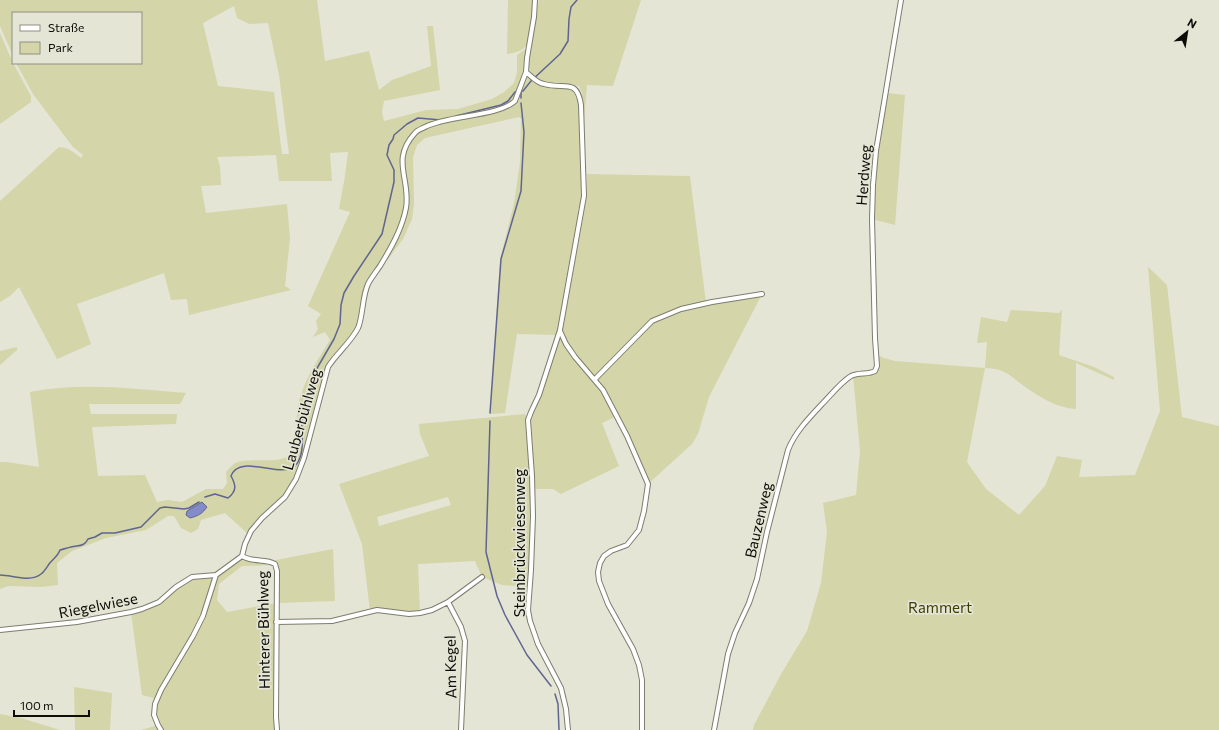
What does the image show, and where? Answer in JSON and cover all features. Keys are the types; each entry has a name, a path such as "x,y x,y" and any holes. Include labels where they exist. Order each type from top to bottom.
{"street":[{"name":"Lauberbühlweg","path":"242,556 245,544 251,531 262,518 285,497 296,479 304,458 328,367 335,355 352,338 358,327 368,284 401,227 406,208 402,159 404,147 416,131 432,124 500,109 511,104 517,98 526,72 534,18 535,0"},
{"name":"Herdweg","path":"876,354 874,322 873,185 877,144 901,0"},
{"name":"Steinbrückwiesenweg","path":"526,72 544,84 573,88 580,94 582,105 584,196 560,330 540,395 528,420 533,516 532,570 528,610 538,644 561,688 566,709 568,730"},
{"path":"594,379 652,321 681,309 712,302 762,294"},
{"path":"560,330 566,344 575,357 603,390 617,416 648,484 644,511 639,530 626,545 611,551 604,556 600,563 598,572 599,581 608,604 633,649 639,665 642,680 642,730"},
{"name":"Bauzenweg","path":"714,730 728,654 757,579 766,532 792,440 803,424 841,383 853,375 871,374 875,371 877,366 876,354"},
{"path":"161,730 154,715 155,704 161,690 203,616 216,575 242,556"},
{"name":"Hinterer Bühlweg","path":"242,556 248,560 271,561 275,564 277,571 276,717 278,730"},
{"name":"Riegelwiese","path":"0,630 77,622 131,612 159,602 176,587 192,577 216,575"},
{"path":"276,622 332,621 376,610 409,614 420,613 432,610 448,602 482,578"},
{"name":"Am Kegel","path":"448,602 459,622 465,641 461,730"}],"green space":[{"path":"0,0 317,0 325,61 369,51 379,90 392,80 431,66 427,26 433,26 440,90 384,101 382,112 384,121 426,110 458,109 492,99 504,92 514,83 517,72 517,55 527,48 520,82 512,101 518,101 524,84 529,76 542,85 569,88 577,93 580,106 583,196 581,208 577,210 580,211 557,335 517,334 505,413 490,414 500,259 514,204 520,162 521,119 519,117 425,138 417,145 413,157 414,204 412,219 403,239 367,283 358,327 351,338 334,355 327,366 303,458 284,495 257,520 247,533 225,513 201,520 198,529 191,533 181,528 174,516 168,516 146,530 106,538 72,551 57,563 58,585 42,587 8,586 0,589 0,462 39,467 30,392 69,387 108,387 186,393 180,404 89,404 91,414 177,414 176,424 92,427 98,476 145,475 157,502 168,500 182,502 206,489 223,489 227,483 226,472 235,463 248,460 278,460 289,456 294,448 298,405 301,395 319,357 330,340 325,332 313,337 318,329 316,321 321,314 308,306 350,212 339,209 348,152 330,153 332,181 279,181 276,155 217,157 220,166 221,185 201,186 206,213 287,204 290,238 285,286 291,290 189,315 187,299 171,300 164,273 77,304 91,344 57,359 19,287 10,296 0,302 0,201 59,147 66,148 81,158 83,155 73,147 33,94 17,64 142,64 142,12 12,12 12,54 0,26","holes":["234,6 237,18 249,24 268,23 279,75 289,154 282,154 274,92 218,86 203,23"]},
{"path":"508,0 534,0 532,25 528,43 521,50 507,54"},
{"path":"539,0 641,0 613,86 587,85 584,121 582,93 579,86 540,81 530,72 528,64"},
{"path":"0,33 12,64 14,64 31,96 31,102 0,124"},
{"path":"887,93 905,95 895,225 872,219 878,152"},
{"path":"587,174 690,176 706,303 762,294 709,397 698,434 692,444 648,484 617,416 602,423 619,466 561,494 553,489 533,489 530,587 502,585 482,577 475,561 418,564 420,613 370,611 362,544 339,484 429,456 420,434 419,424 525,414 528,419 556,342 562,333 587,196","holes":["448,497 451,505 379,526 377,517"]},
{"name":"Rammert","path":"1148,267 1167,285 1182,417 1219,426 1219,730 753,730 754,725 780,676 807,631 821,583 827,532 823,503 856,495 860,451 853,375 875,371 876,354 895,361 985,368 967,462 986,489 1019,515 1045,486 1057,456 1082,460 1079,477 1135,475 1160,411"},
{"path":"1011,310 1059,313 1062,310 1059,355 1094,367 1114,377 1114,380 1076,363 1076,409 1062,407 1042,398 1007,373 993,368 985,368 987,342 977,343 981,317 1007,322"},
{"path":"17,347 17,350 0,365 0,351"},
{"path":"333,549 335,601 277,603 277,730 141,730 158,725 154,715 157,699 142,695 131,612 154,605 192,577 216,575 239,558 271,561","holes":["275,565 276,603 227,612 217,600 219,584 242,566"]},
{"path":"74,687 112,693 110,730 75,730"},
{"path":"0,714 21,718 60,730 0,730"}],"water":[{"path":"202,502 207,507 202,513 190,518 186,515 187,511"}],"waterway":[{"path":"456,116 501,105 508,101 515,92 523,91 531,81 560,54 568,41 571,7 577,0"},
{"path":"521,91 521,98"},
{"path":"490,413 501,259 521,191 524,132 521,103"},
{"path":"205,497 215,494 228,498 233,493 235,488 231,476 236,470 243,467 252,466 280,470 289,469 295,466 301,456 302,421 312,398 309,393 312,382 316,370 334,339 340,324 341,305 344,293 382,234 394,182 394,170 387,155 389,145 394,135 407,124 418,118 441,120"},
{"path":"490,421 486,552 497,596 505,615 527,655 551,686"},
{"path":"0,575 26,578 37,577 57,556 60,550 83,545 88,539 102,533 115,533 141,527 160,508 165,507 184,509 189,508 199,502"},
{"path":"555,694 558,704 559,730"}]}
